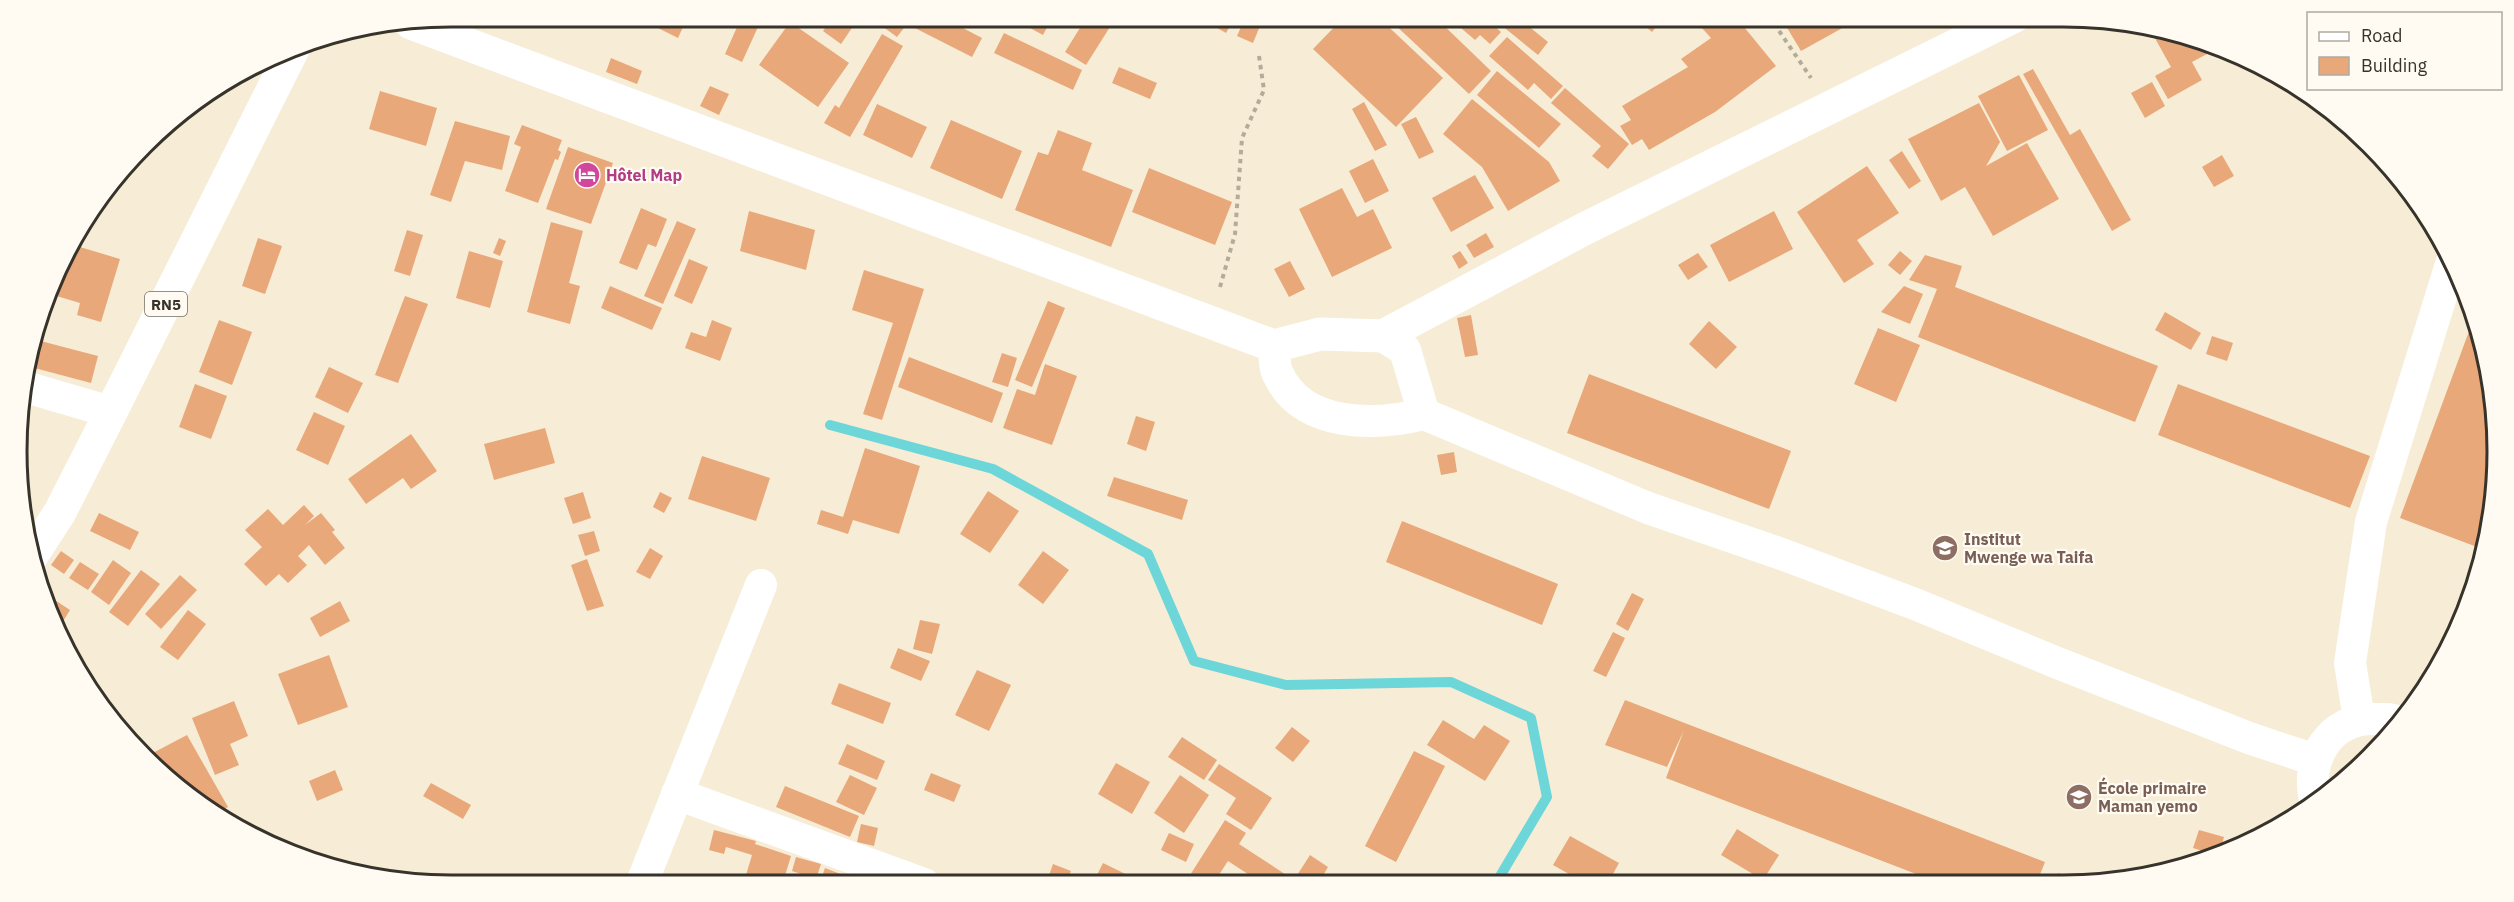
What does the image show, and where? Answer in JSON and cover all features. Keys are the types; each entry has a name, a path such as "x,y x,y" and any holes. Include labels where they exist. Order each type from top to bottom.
{"main road":[{"path":"424,28 1274,346 1320,334 1383,336 1584,229 1993,27"},
{"name":"RN5","path":"38,546 60,512 286,60"}],"street":[{"path":"2359,719 2350,663 2371,522 2447,273"},
{"path":"1383,336 1405,350 1424,414"},
{"path":"1274,346 1277,374 1299,404 1344,420 1394,421 1424,414 1648,508 1797,560 2249,738 2315,760"},
{"path":"32,389 111,412"},
{"path":"645,875 761,585"},
{"path":"2313,793 2311,784 2315,760 2332,734 2359,719 2391,719"},
{"path":"677,794 899,875"}],"path":[{"path":"1777,27 1832,107"},
{"path":"1209,323 1235,234 1242,138 1264,90 1259,56"}],"building":[{"path":"658,27 683,27 678,38"},
{"path":"737,27 758,27 742,62 725,54"},
{"path":"786,27 797,27 849,63 818,107 759,65"},
{"path":"826,27 853,27 841,44 823,31"},
{"path":"883,27 905,27 897,37"},
{"path":"913,27 961,27 982,38 972,57"},
{"path":"1028,27 1047,27 1043,35"},
{"path":"1081,27 1110,27 1086,65 1065,52"},
{"path":"1215,27 1229,27 1226,33"},
{"path":"1241,27 1260,27 1253,43 1237,36"},
{"path":"1334,27 1389,27 1443,78 1396,127 1313,49"},
{"path":"1397,27 1445,27 1491,71 1469,94"},
{"path":"1460,27 1495,27 1501,32 1490,44 1480,35 1475,40"},
{"path":"1504,27 1530,27 1548,42 1538,55"},
{"path":"1646,27 1656,27 1652,32"},
{"path":"1701,27 1744,27 1776,66 1715,112 1649,150 1642,139 1632,145 1620,126 1631,120 1622,106 1688,67 1681,59 1711,38"},
{"path":"1787,27 1844,27 1801,51"},
{"path":"1004,33 1082,70 1073,90 994,53"},
{"path":"882,34 903,46 850,137 824,123 835,105 839,108"},
{"path":"1507,37 1563,86 1551,99 1534,83 1528,90 1489,56"},
{"path":"2154,37 2208,53 2192,62 2202,80 2168,99 2155,76 2171,67"},
{"path":"611,58 642,71 637,84 606,72"},
{"path":"1119,67 1157,83 1150,99 1112,83"},
{"path":"2033,69 2070,135 2080,129 2131,220 2112,231 2023,74"},
{"path":"1497,71 1561,124 1539,148 1477,95"},
{"path":"2019,75 2048,130 2007,151 1978,96"},
{"path":"2152,82 2165,106 2145,118 2131,93"},
{"path":"710,86 729,94 719,115 700,106"},
{"path":"1565,88 1629,144 1608,169 1592,156 1601,146 1551,103"},
{"path":"380,91 437,108 426,146 369,129"},
{"path":"1472,99 1549,162 1560,181 1508,211 1482,167 1443,134"},
{"path":"1364,102 1387,145 1375,151 1352,109"},
{"path":"1979,103 2000,142 1986,166 2027,143 2059,199 1993,236 1965,187 1941,201 1908,139"},
{"path":"877,104 927,127 912,158 863,135"},
{"path":"1416,117 1434,152 1419,159 1401,124"},
{"path":"951,120 1022,151 1002,199 930,168"},
{"path":"455,121 510,136 502,170 465,161 451,202 430,195"},
{"path":"522,125 562,140 558,150 561,152 558,160 555,159 538,203 505,191 521,147 514,144"},
{"path":"1058,130 1092,143 1082,170 1133,190 1111,247 1015,210 1038,152 1048,155"},
{"path":"568,147 613,163 591,224 546,209"},
{"path":"1902,151 1921,181 1909,189 1889,160"},
{"path":"2222,155 2234,176 2214,187 2202,167"},
{"path":"1373,159 1389,191 1365,203 1349,171"},
{"path":"1867,166 1899,213 1857,240 1874,264 1844,283 1797,212"},
{"path":"1149,168 1232,202 1215,245 1132,212"},
{"path":"1475,175 1494,208 1451,232 1432,198"},
{"path":"1342,188 1357,217 1373,209 1392,248 1332,277 1299,209"},
{"path":"641,208 667,219 656,247 648,244 637,270 619,263"},
{"path":"749,211 815,230 806,270 740,251"},
{"path":"1774,211 1793,249 1729,282 1710,245"},
{"path":"677,221 696,229 663,304 644,296"},
{"path":"551,222 583,231 569,283 580,286 570,324 527,312"},
{"path":"407,230 423,235 410,276 394,271"},
{"path":"1486,233 1494,247 1474,258 1466,245"},
{"path":"258,238 282,246 265,294 242,286"},
{"path":"499,238 506,241 500,256 493,253"},
{"path":"80,247 120,259 101,322 77,315 80,303 57,296"},
{"path":"469,251 503,261 490,308 456,298"},
{"path":"1460,251 1468,263 1459,269 1452,256"},
{"path":"1900,251 1912,261 1900,275 1888,265"},
{"path":"1698,253 1708,267 1688,280 1678,265"},
{"path":"1925,255 1962,266 1955,287 2158,366 2135,422 1918,337 1937,289 1909,280"},
{"path":"689,259 708,267 692,304 674,296"},
{"path":"1290,261 1305,289 1289,297 1274,269"},
{"path":"864,270 924,289 882,420 863,414 893,323 852,310"},
{"path":"610,286 662,308 652,330 601,308"},
{"path":"1904,286 1923,294 1910,324 1881,312"},
{"path":"405,296 428,304 398,383 375,375"},
{"path":"1048,301 1065,308 1032,387 1015,380"},
{"path":"2165,312 2201,333 2191,350 2155,330"},
{"path":"1471,315 1478,355 1465,357 1457,318"},
{"path":"219,320 252,332 232,385 199,372"},
{"path":"712,320 732,328 720,361 685,348 691,332 706,337"},
{"path":"1709,321 1737,347 1716,369 1689,344"},
{"path":"1878,328 1920,345 1896,402 1854,384"},
{"path":"2469,330 2479,368 2487,451 2483,506 2476,547 2400,518"},
{"path":"2212,336 2233,343 2227,361 2206,354"},
{"path":"41,341 98,356 91,383 35,368"},
{"path":"1002,353 1017,358 1008,387 992,382"},
{"path":"909,357 1003,393 992,423 898,387"},
{"path":"1045,364 1077,376 1052,445 1003,428 1017,389 1035,395"},
{"path":"329,367 363,383 348,413 315,397"},
{"path":"1589,374 1791,451 1769,509 1567,433"},
{"path":"195,384 227,396 211,439 179,427"},
{"path":"2178,384 2370,456 2350,508 2158,435"},
{"path":"314,412 345,426 328,465 296,450"},
{"path":"1136,416 1155,422 1146,451 1127,444"},
{"path":"545,428 555,463 494,480 484,444"},
{"path":"411,434 437,471 411,489 403,478 366,504 348,479"},
{"path":"865,448 920,466 899,534 853,520 848,534 817,524 821,510 843,517"},
{"path":"1454,452 1457,472 1441,475 1437,455"},
{"path":"702,456 770,478 756,521 688,499"},
{"path":"1114,477 1188,500 1182,520 1107,496"},
{"path":"988,491 1019,511 990,553 960,534"},
{"path":"583,492 591,518 573,524 564,498"},
{"path":"660,492 672,498 664,513 653,507"},
{"path":"304,505 314,516 305,525 321,513 335,530 332,532 345,548 325,565 309,545 298,556 307,565 288,583 279,574 266,586 244,564 262,547 245,530 268,509 283,525"},
{"path":"99,513 139,532 130,550 90,531"},
{"path":"1402,521 1558,584 1542,625 1386,562"},
{"path":"594,531 600,551 585,556 578,535"},
{"path":"650,548 663,556 650,579 636,572"},
{"path":"61,551 74,560 64,574 51,565"},
{"path":"1043,551 1069,570 1043,604 1018,585"},
{"path":"587,559 604,606 587,611 571,565"},
{"path":"113,560 131,573 109,605 91,592"},
{"path":"80,562 99,574 88,590 69,578"},
{"path":"141,570 160,584 128,626 109,612"},
{"path":"180,575 197,590 161,629 145,614"},
{"path":"1632,593 1644,599 1628,631 1616,624"},
{"path":"54,600 70,610 63,621"},
{"path":"340,601 350,621 320,637 310,618"},
{"path":"188,610 206,624 178,660 160,647"},
{"path":"920,620 940,624 932,654 913,649"},
{"path":"1613,632 1625,638 1606,677 1593,671"},
{"path":"898,648 930,661 921,681 890,668"},
{"path":"329,655 348,707 298,725 278,674"},
{"path":"977,670 1011,685 989,731 955,715"},
{"path":"839,683 891,703 883,724 831,704"},
{"path":"1625,700 2045,862 2040,875 1919,875 1666,778 1684,730 1667,767 1605,745"},
{"path":"234,701 248,736 230,744 239,765 215,775 192,718"},
{"path":"1443,720 1474,739 1484,725 1510,741 1485,781 1427,745"},
{"path":"1292,727 1310,741 1293,762 1275,748"},
{"path":"187,735 228,807 224,809 215,804 153,753"},
{"path":"1182,737 1217,760 1204,780 1168,757"},
{"path":"847,744 885,761 877,780 838,764"},
{"path":"1414,751 1445,766 1396,862 1365,846"},
{"path":"1116,763 1150,782 1132,814 1098,794"},
{"path":"1219,764 1272,798 1251,830 1226,814 1236,798 1208,780"},
{"path":"335,770 343,790 317,801 309,781"},
{"path":"931,773 961,785 954,802 924,790"},
{"path":"850,775 877,788 864,815 836,802"},
{"path":"1180,775 1209,795 1184,833 1154,813"},
{"path":"431,783 471,805 463,819 423,796"},
{"path":"785,786 859,816 850,837 776,807"},
{"path":"1225,820 1246,833 1239,844 1286,875 1249,875 1228,861 1219,875 1190,875"},
{"path":"861,824 878,828 874,846 857,842"},
{"path":"1737,829 1779,855 1766,875 1755,875 1721,855"},
{"path":"714,830 756,841 755,844 791,856 785,875 746,875 752,855 726,847 724,854 709,850"},
{"path":"2199,830 2224,837 2222,844 2202,851 2193,848"},
{"path":"1169,833 1194,844 1186,862 1161,850"},
{"path":"1570,836 1619,863 1612,875 1571,875 1553,865"},
{"path":"1310,855 1328,867 1323,875 1297,875"},
{"path":"796,857 821,864 817,875 804,875 792,871"},
{"path":"1103,863 1128,875 1097,875"},
{"path":"1053,864 1071,871 1069,875 1049,875"},
{"path":"825,868 843,875 823,875"}],"waterway":[{"path":"830,425 993,469 1148,554 1194,661 1286,685 1451,682 1531,718 1547,797 1501,875"}],"place":[{"name":"Hôtel Map","path":"587,175"},
{"name":"Institut Mwenge wa Taifa","path":"1945,548"},
{"name":"École primaire Maman yemo","path":"2079,797"}]}
